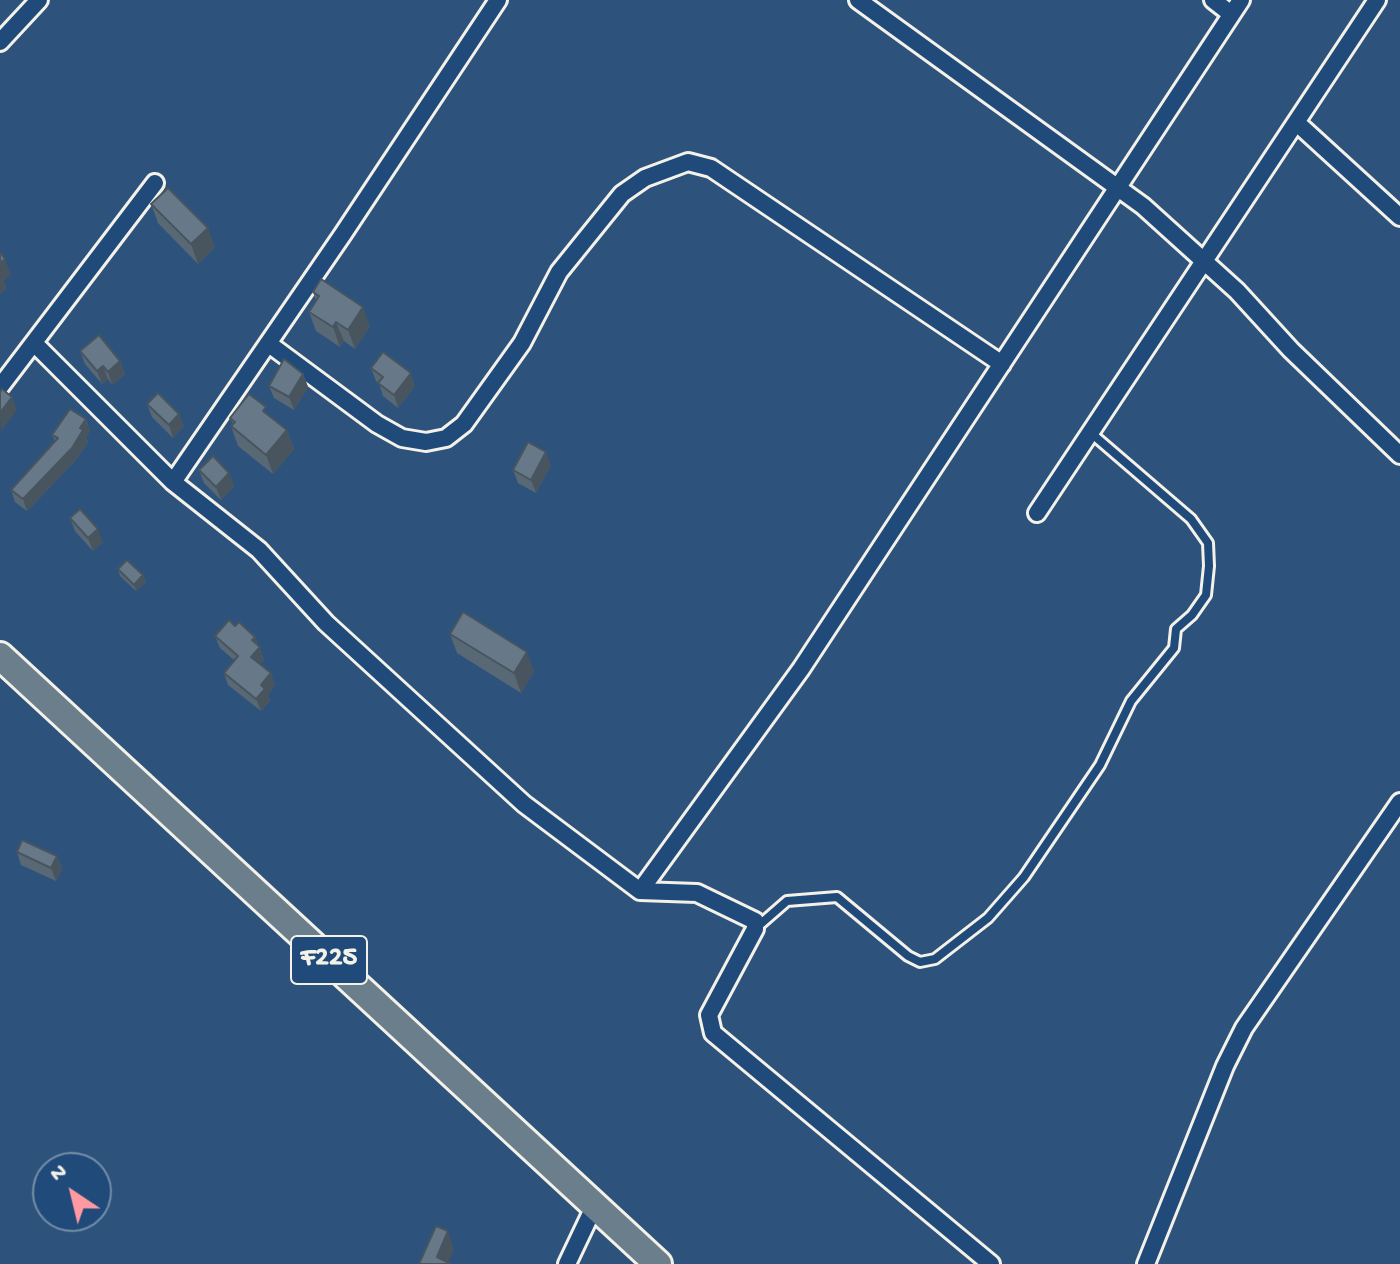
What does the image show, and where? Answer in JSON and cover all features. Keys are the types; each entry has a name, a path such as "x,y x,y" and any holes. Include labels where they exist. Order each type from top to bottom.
{"main road":[{"name":"F225","path":"0,656 658,1264"}],"street":[{"path":"0,42 39,0"},
{"path":"173,482 269,344 498,0"},
{"path":"858,0 1143,206 1206,263 1400,455"},
{"path":"640,891 801,669 1236,7 1213,0"},
{"path":"1037,513 1206,263 1377,0"},
{"path":"1297,123 1400,217"},
{"path":"269,344 377,424 402,438 426,442 446,438 464,424 522,343 559,272 622,194 645,178 688,162 711,168 1002,364"},
{"path":"0,387 155,183"},
{"path":"34,343 173,482 259,550 326,623 524,804 640,891 697,893 753,920 755,929 709,1015 713,1033 991,1264"},
{"path":"1146,1264 1225,1066 1244,1028 1400,802"},
{"path":"567,1264 595,1205"}],"lane":[{"path":"755,929 787,901 837,897 908,956 920,962 935,959 988,918 1024,877 1100,765 1131,701 1174,648 1176,629 1192,615 1206,595 1209,566 1208,543 1191,519 1091,433"}],"building":[{"path":"168,188 208,228 191,244 151,204"},
{"path":"321,279 363,307 348,330 336,322 333,327 309,312 319,296 313,292"},
{"path":"99,335 120,361 108,372 103,366 97,371 80,351"},
{"path":"383,352 411,373 394,395 378,383 383,377 371,368"},
{"path":"284,359 303,374 289,397 269,386"},
{"path":"2,389 12,397 0,413 0,392"},
{"path":"158,393 179,414 169,425 147,404"},
{"path":"249,394 266,407 263,411 287,430 266,455 231,426 235,422 230,418"},
{"path":"70,409 86,419 80,428 83,430 72,448 23,499 11,490 58,438 52,435"},
{"path":"528,442 546,452 531,480 513,470"},
{"path":"213,456 229,473 216,487 199,470"},
{"path":"80,509 98,529 88,538 70,518"},
{"path":"127,560 143,575 134,585 118,569"},
{"path":"463,612 527,652 514,673 450,634"},
{"path":"229,620 235,626 239,622 255,637 252,640 260,647 251,657 271,673 261,685 265,689 256,699 224,673 238,656 215,636"},
{"path":"22,840 57,856 51,868 17,852"},
{"path":"436,1226 448,1231 437,1257 451,1264 419,1264"}]}
